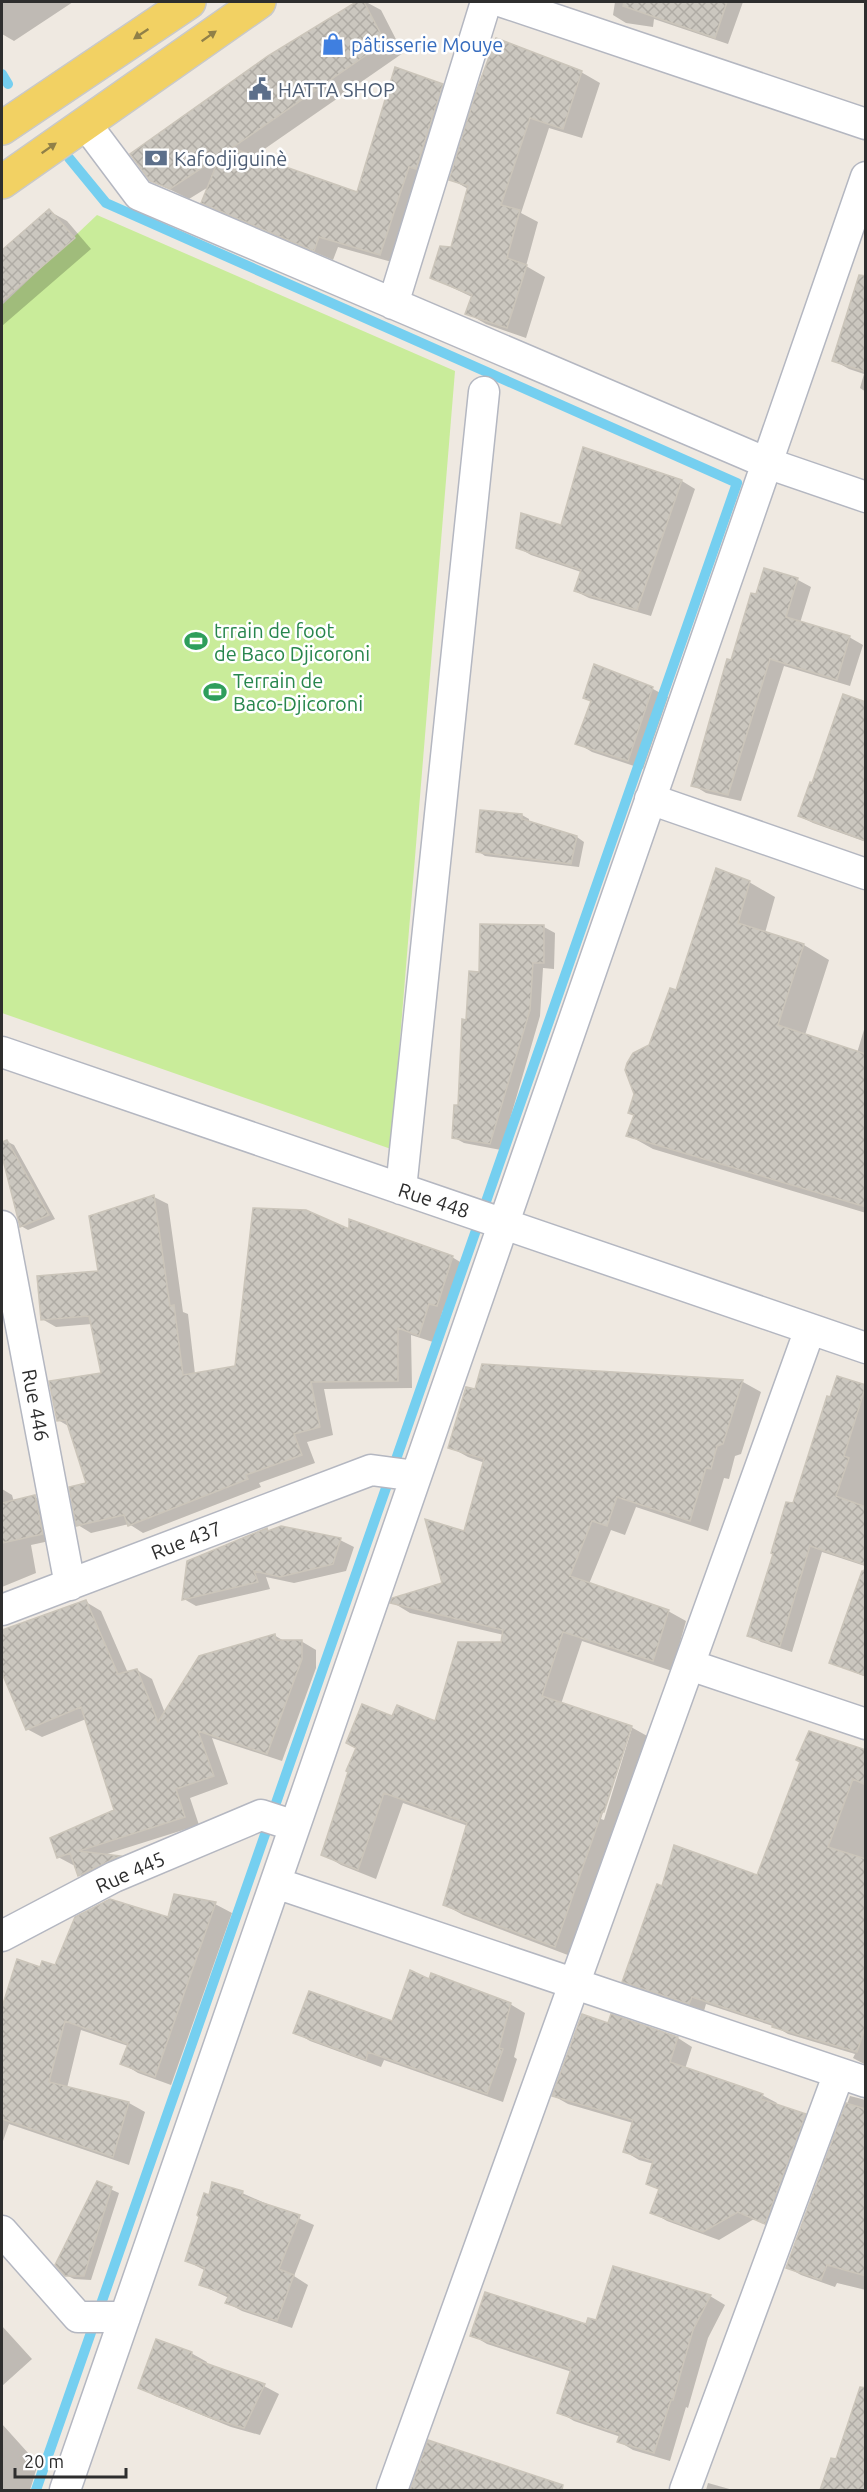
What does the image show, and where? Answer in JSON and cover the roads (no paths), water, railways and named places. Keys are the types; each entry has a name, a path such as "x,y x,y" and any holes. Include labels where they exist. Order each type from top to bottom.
{"main road":[{"path":"2,128 189,2"},
{"path":"2,182 259,2"}],"street":[{"path":"393,303 486,2"},
{"path":"503,2 866,124"},
{"path":"85,123 139,195 766,463 866,497"},
{"path":"65,2490 276,1883 279,1821 504,1223 866,177"},
{"path":"401,1189 484,392"},
{"path":"650,799 866,874"},
{"name":"Rue 448","path":"2,1053 866,1348"},
{"name":"Rue 446","path":"2,1226 70,1584"},
{"path":"392,2490 810,1329"},
{"name":"Rue 437","path":"2,1610 371,1470 409,1476"},
{"path":"690,1665 866,1724"},
{"name":"Rue 445","path":"2,1936 114,1878 279,1821"},
{"path":"276,1883 852,2078 685,2490"},
{"path":"2,2231 78,2317 125,2317"}],"waterway":[{"path":"2,74 8,84"},
{"path":"36,2490 737,483 106,203 69,158"}],"place":[{"name":"pâtisserie Mouye","path":"333,44"},
{"name":"HATTA SHOP","path":"260,89"},
{"name":"Kafodjiguinè","path":"156,158"},
{"name":"trrain de foot de Baco Djicoroni","path":"196,641"},
{"name":"Terrain de Baco-Djicoroni","path":"215,692"}]}
